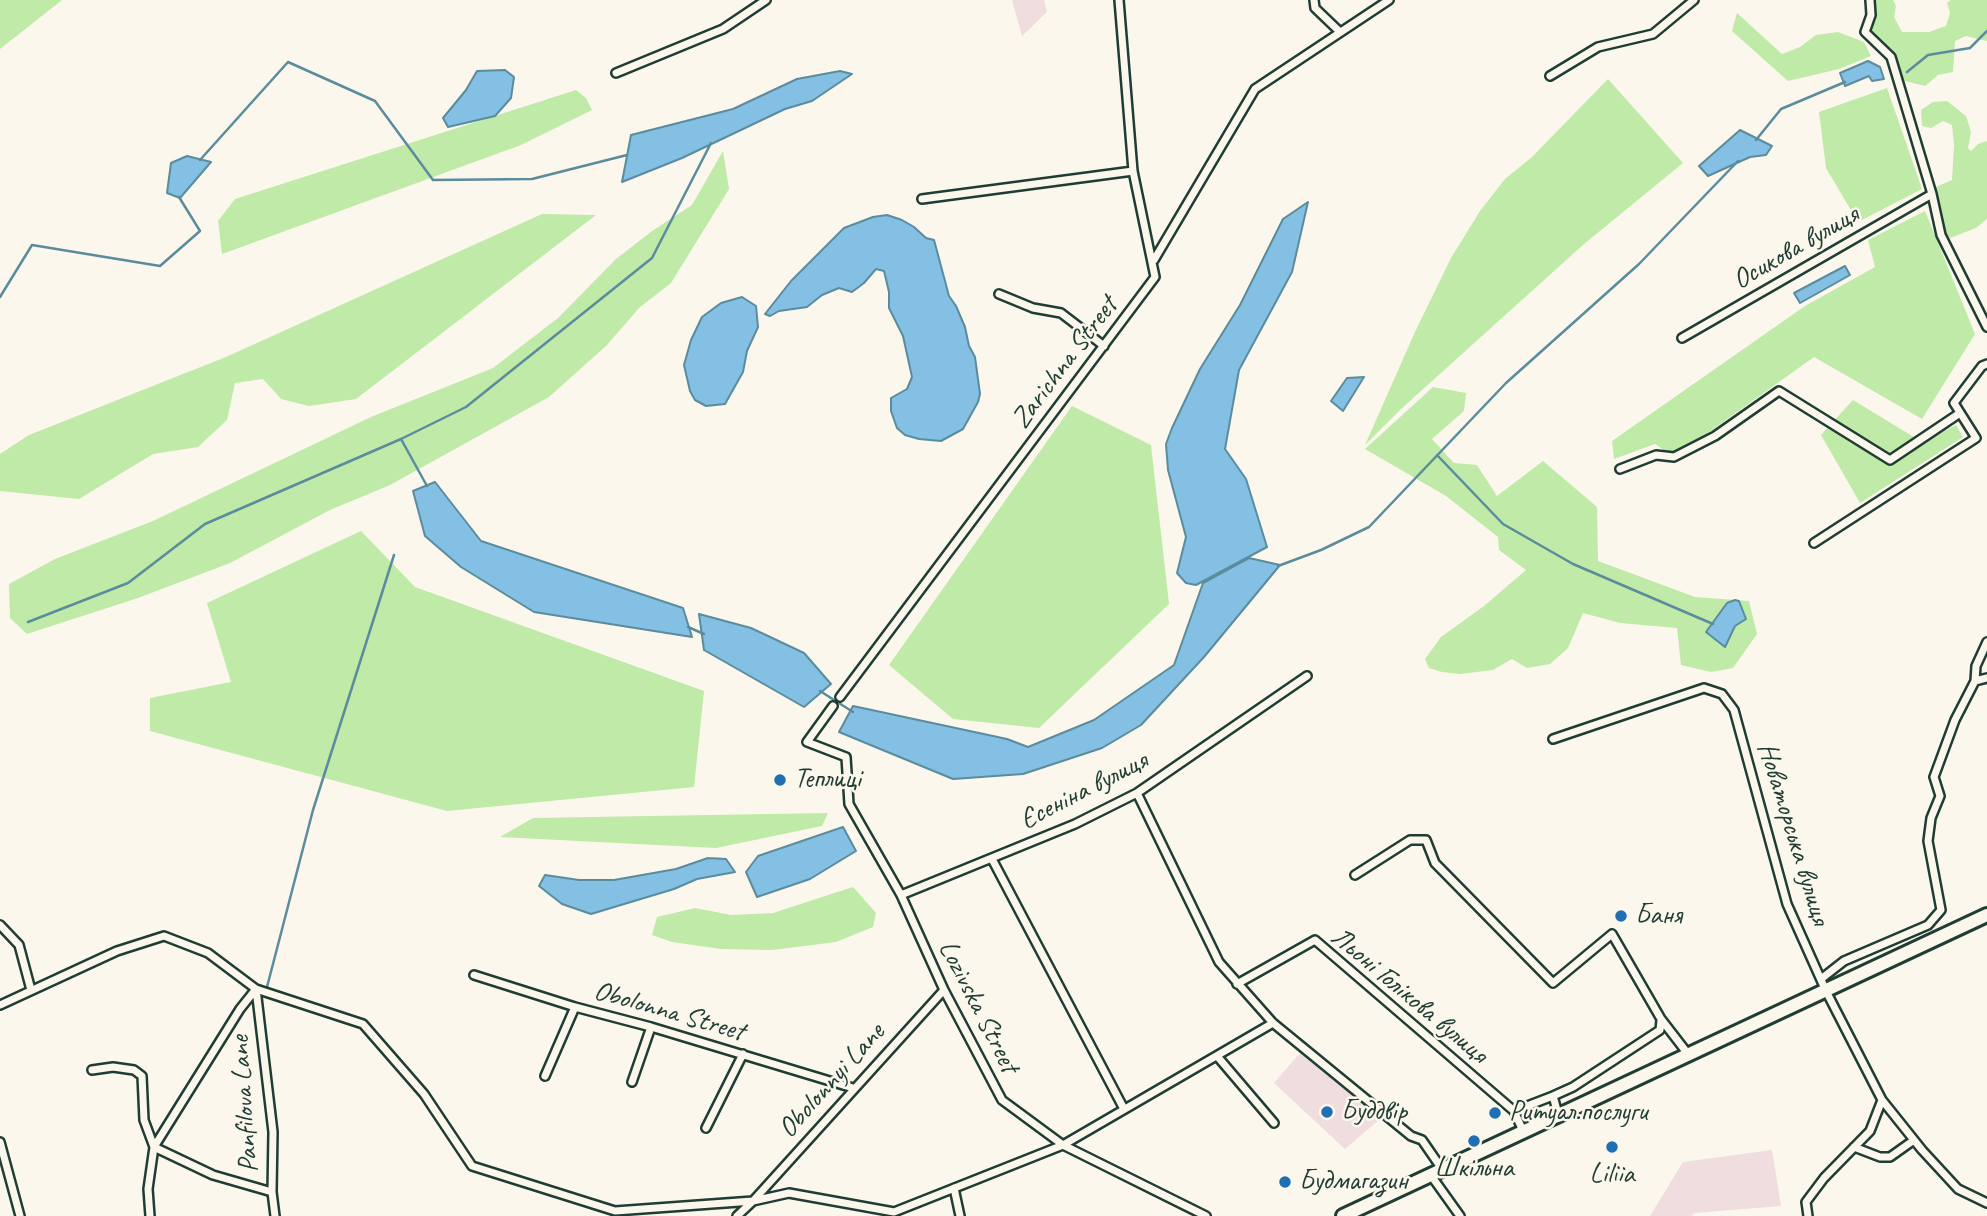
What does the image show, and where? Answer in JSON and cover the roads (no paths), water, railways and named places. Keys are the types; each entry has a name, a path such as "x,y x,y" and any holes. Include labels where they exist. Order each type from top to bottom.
{"highway":[{"path":"1343,1216 1688,1054 1823,985 1987,915"}],"street":[{"path":"616,73 723,29 766,0"},
{"name":"Zarichna Street","path":"840,697 1155,277 1133,171 1119,0"},
{"path":"1314,0 1315,8 1340,32"},
{"path":"1153,261 1255,89 1389,0"},
{"path":"1550,76 1598,47 1653,34 1694,0"},
{"path":"1870,0 1871,15 1865,32 1891,57 1932,194 1941,235 1987,327"},
{"path":"922,199 1133,171"},
{"name":"Осикова вулиця","path":"1682,338 1932,194"},
{"path":"999,294 1033,308 1061,313 1104,346"},
{"path":"1814,543 1976,438 1954,402 1982,366 1987,364"},
{"path":"1620,469 1656,455 1674,457 1715,436 1779,391 1890,460 1960,413"},
{"path":"1823,985 1844,961 1928,925 1941,910 1928,841 1931,818 1940,796 1934,777 1955,720 1975,681 1976,666 1987,642"},
{"name":"Єсеніна вулиця","path":"901,895 1074,824 1138,793 1307,676"},
{"path":"1975,681 1987,678"},
{"name":"Новаторська вулиця","path":"1553,739 1704,688 1722,694 1734,710 1787,904 1823,985 1882,1100 1958,1189 1987,1203"},
{"name":"Lozivska Street","path":"833,706 807,742 846,757 849,804 901,895 944,990 1002,1100 1063,1145 1206,1216"},
{"path":"1138,793 1219,962 1273,1023 1411,1136 1422,1140 1460,1216"},
{"path":"1354,874 1410,840 1426,840 1435,863 1553,983 1612,934 1661,1019 1688,1054"},
{"path":"992,859 1124,1110"},
{"path":"0,925 19,945 31,990"},
{"path":"0,1005 117,951 164,936 208,953 256,989 363,1024 424,1094 472,1166 616,1214 753,1201 789,1192 894,1212 1063,1145 1273,1023"},
{"name":"Льоні Голікова вулиця","path":"1237,984 1315,940 1514,1111 1523,1131"},
{"name":"Obolonna Street","path":"474,975 853,1088"},
{"path":"150,1216 148,1189 154,1147 240,1009 256,989"},
{"name":"Panfilova Lane","path":"256,989 273,1132 272,1192 275,1216"},
{"name":"Obolonnyi Lane","path":"737,1216 944,990"},
{"path":"545,1076 575,1007"},
{"path":"1514,1111 1573,1087 1660,1030 1661,1019"},
{"path":"632,1082 651,1027"},
{"path":"706,1128 743,1054"},
{"path":"1217,1056 1274,1123"},
{"path":"92,1070 113,1067 134,1070 142,1076 144,1120 154,1147 213,1175 272,1192"},
{"path":"1553,1096 1558,1114"},
{"path":"1808,1216 1806,1202 1824,1178 1870,1131 1882,1100"},
{"path":"1854,1147 1880,1157 1890,1157 1914,1140"},
{"path":"0,1142 20,1216"},
{"path":"954,1188 960,1216"}],"water":[{"path":"1868,61 1880,67 1884,79 1872,81 1869,76 1845,86 1840,73"},
{"path":"505,70 514,77 511,98 495,116 448,127 443,118 466,90 477,71"},
{"path":"840,71 852,74 812,101 785,109 682,158 622,182 631,135 733,109 797,79"},
{"path":"1740,130 1772,146 1766,155 1750,157 1708,176 1699,166"},
{"path":"187,156 211,162 180,198 167,193 171,163"},
{"path":"1308,202 1292,272 1239,370 1225,449 1246,479 1267,547 1196,585 1186,583 1177,573 1186,537 1168,470 1166,444 1200,369 1240,305 1283,219"},
{"path":"887,215 902,220 926,238 934,240 949,296 965,327 969,346 975,357 980,394 978,402 963,429 941,441 905,435 897,428 891,411 891,398 907,389 912,377 903,336 889,308 889,292 884,271 876,269 852,292 839,288 822,295 807,307 779,311 770,316 765,314 791,281 844,228 873,217"},
{"path":"1845,266 1850,275 1800,303 1794,293"},
{"path":"742,297 756,306 758,327 747,351 743,372 725,404 706,406 695,400 690,391 684,365 691,340 702,317 721,303"},
{"path":"1364,377 1343,411 1331,401 1347,378"},
{"path":"435,482 481,541 683,608 692,637 534,612 461,567 425,536 413,491"},
{"path":"1249,558 1280,565 1204,657 1141,725 1102,748 1023,774 953,779 839,732 853,706 1007,739 1028,747 1094,720 1174,665 1203,583"},
{"path":"1739,601 1746,619 1735,626 1725,647 1706,632 1727,603"},
{"path":"699,614 751,628 804,653 831,684 804,707 704,650"},
{"path":"843,827 856,851 810,879 757,897 746,872 758,856"},
{"path":"708,858 726,859 735,872 697,879 674,889 591,914 562,904 539,886 545,875 579,880 614,880 676,869"}],"waterway":[{"path":"1907,72 1928,55 1970,48 1987,31"},
{"path":"200,160 288,62 375,101 433,180 532,179 627,155"},
{"path":"1756,140 1781,109 1845,82"},
{"path":"401,439 466,407 652,258 711,143"},
{"path":"1278,566 1321,550 1369,527 1506,383 1639,264 1738,161"},
{"path":"0,297 32,245 160,266 200,231 179,197"},
{"path":"28,622 128,583 205,524 401,439 427,486"},
{"path":"1437,455 1503,524 1573,564 1713,624"},
{"path":"267,987 313,810 394,555"},
{"path":"688,627 704,634"},
{"path":"820,691 853,712"}],"place":[{"name":"Теплиці","path":"780,780"},
{"name":"Баня","path":"1621,916"},
{"name":"Буддвір","path":"1327,1112"},
{"name":"Ритуал.послуги","path":"1495,1113"},
{"name":"Шкільна","path":"1474,1141"},
{"name":"Liliia","path":"1612,1147"},
{"name":"Будмагазин","path":"1285,1182"}]}
